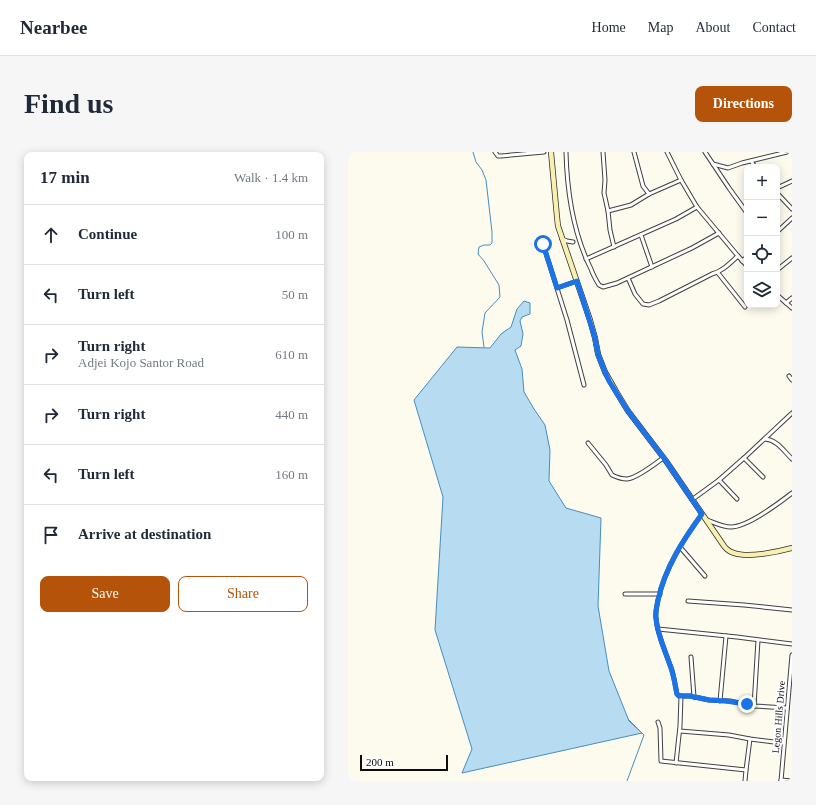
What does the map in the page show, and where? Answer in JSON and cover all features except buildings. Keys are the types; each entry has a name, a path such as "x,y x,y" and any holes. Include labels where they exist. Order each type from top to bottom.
{"street":[{"path":"495,152 498,156 544,152"},
{"path":"551,152 556,217 562,239 595,338 598,354 605,372 617,393 628,411 693,499 728,551 743,555 769,553 792,548"},
{"path":"566,152 567,179 571,208 580,242 597,282 602,287 628,278 692,248 719,233"},
{"path":"603,152 605,180 604,193 614,247"},
{"path":"634,152 643,186 649,194"},
{"path":"667,152 697,207 742,261"},
{"path":"705,152 744,209"},
{"path":"712,164 728,168 787,152"},
{"path":"608,211 631,205 649,194 681,180"},
{"path":"780,187 792,181"},
{"path":"780,196 792,209"},
{"path":"586,259 676,219 697,207"},
{"path":"780,229 792,218"},
{"path":"641,235 652,266"},
{"path":"562,239 573,242"},
{"path":"543,244 567,320 584,385"},
{"path":"628,278 643,304 649,305 712,274 718,273 738,256"},
{"path":"780,268 792,258"},
{"path":"718,273 744,306"},
{"path":"557,288 577,281"},
{"path":"780,297 792,308"},
{"path":"786,303 792,298"},
{"path":"789,376 792,380"},
{"path":"693,499 719,480 792,413"},
{"path":"764,439 777,443 792,458"},
{"path":"588,443 612,475 625,479 633,478 663,458"},
{"path":"744,458 763,477"},
{"path":"719,480 737,499"},
{"path":"707,520 726,526 736,527 777,506 792,493"},
{"path":"702,514 688,533 674,557 660,594 656,613 658,630 672,672 677,694 681,696 730,701 754,706 787,708"},
{"path":"680,547 705,576"},
{"path":"625,594 660,594"},
{"path":"688,601 792,610"},
{"path":"658,630 792,644"},
{"path":"720,701 726,636"},
{"path":"754,706 758,640"},
{"name":"Legon Hills Drive","path":"781,781 787,708 791,685 792,655"},
{"path":"691,657 694,697"},
{"path":"676,763 680,731 681,696"},
{"path":"658,722 660,728 661,761 746,770"},
{"path":"680,731 729,735 774,742 784,741"},
{"path":"745,781 750,739"},
{"path":"781,781 792,781"}],"water":[{"path":"524,301 530,303 530,314 522,317 520,321 523,334 521,346 515,350 522,369 524,392 545,425 550,450 549,481 566,508 601,518 598,606 609,671 629,721 642,733 462,773 472,749 435,630 443,497 414,400 457,347 490,348 501,334 511,327 517,309"}],"waterway":[{"path":"473,152 476,162 482,170 486,180 492,232 492,243 490,245 479,247 478,254 499,285 500,297 485,313 482,332 484,347"},
{"path":"627,781 644,735 629,720"}],"route":[{"path":"543,244 557,288 577,281 595,338 598,354 609,381 628,411 666,461 702,514 688,533 674,557 660,594 656,613 658,630 672,672 677,694 679,696 690,696 709,700 747,704"}]}
